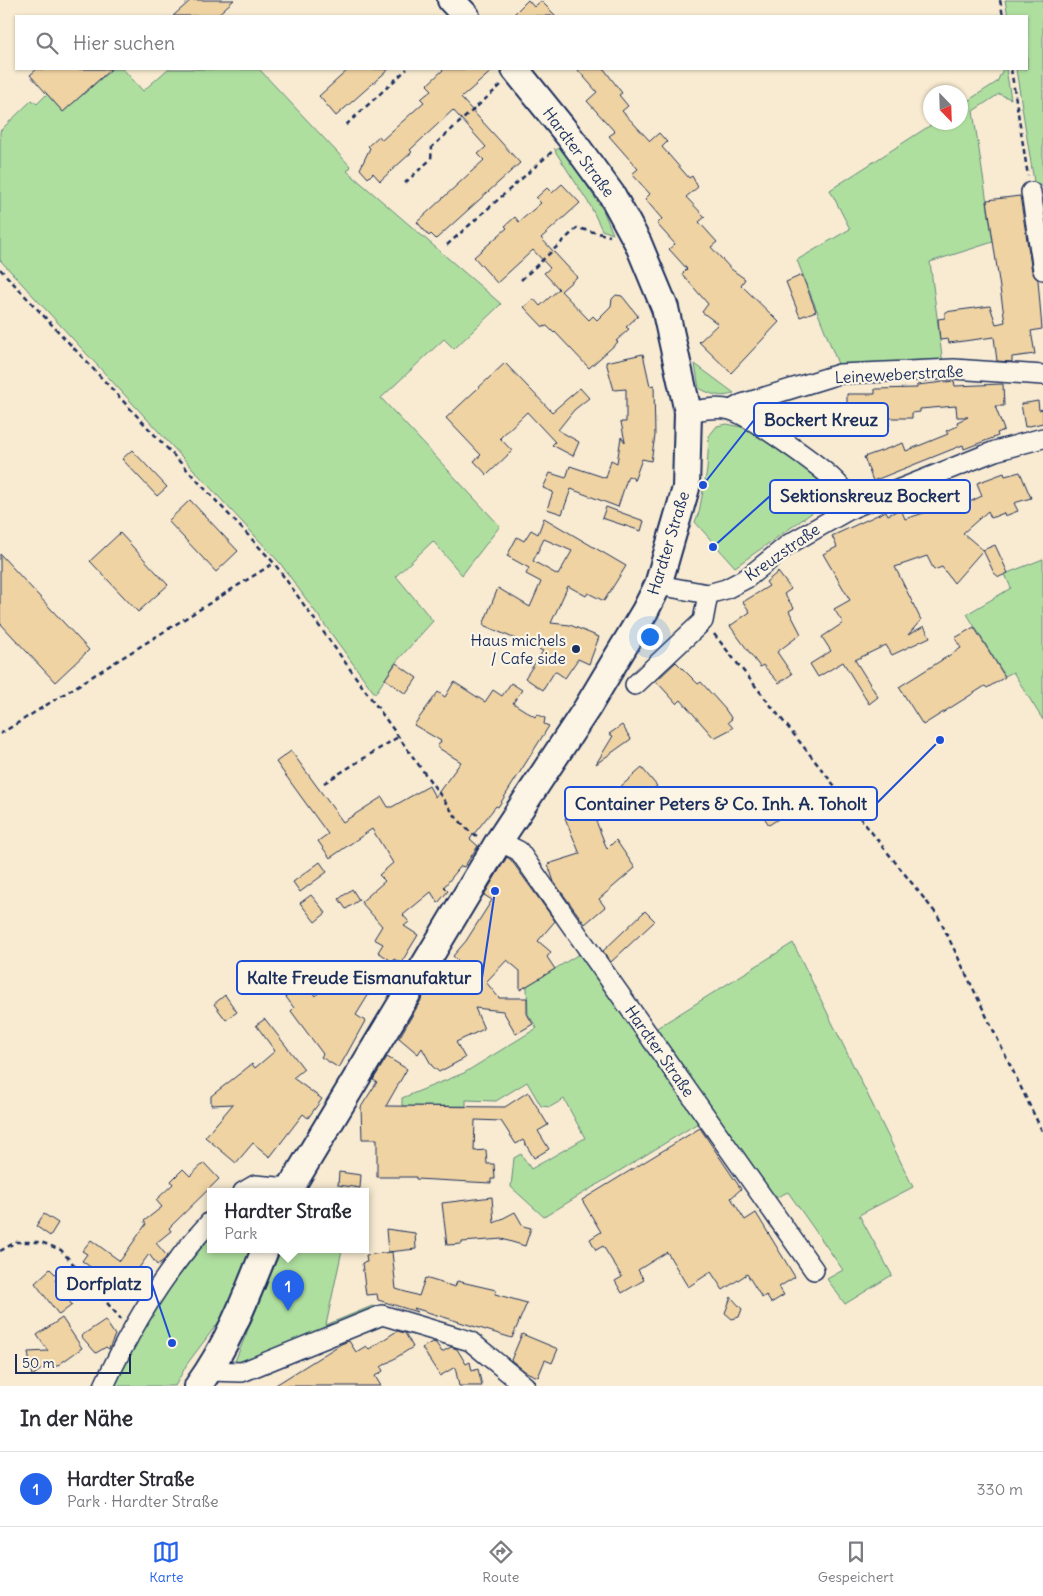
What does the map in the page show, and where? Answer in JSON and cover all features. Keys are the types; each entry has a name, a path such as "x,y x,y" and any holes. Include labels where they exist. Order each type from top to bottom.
{"main road":[{"path":"451,0 465,15"},
{"name":"Hardter Straße","path":"290,1188 499,841 588,708 645,611 658,584 686,488 688,412 665,308 638,243 612,195 569,136 516,70"},
{"path":"203,1378 239,1315 264,1253"}],"street":[{"path":"1031,192 1043,270"},
{"name":"Leineweberstraße","path":"731,410 742,404 839,374 954,369 1043,375"},
{"name":"Leineweberstraße","path":"688,412 718,408 731,410 749,418 827,473 840,486 852,508"},
{"name":"Kreuzstraße","path":"658,584 708,594 726,589 747,578 789,544 852,508 995,451 1043,438"},
{"path":"635,685 703,621 708,594"},
{"name":"Hardter Straße","path":"499,841 518,851 814,1270"},
{"name":"Hardter Straße","path":"250,1188 255,1185 275,1188"},
{"path":"104,1386 132,1331 191,1243 207,1225"},
{"path":"203,1378 242,1372 382,1315 470,1342 525,1386"}],"path":[{"path":"1000,0 1003,15"},
{"path":"346,125 406,70"},
{"path":"405,183 431,159 432,146 516,70"},
{"path":"1011,70 1031,192"},
{"path":"447,245 569,136"},
{"path":"521,280 576,228 638,243"},
{"path":"0,269 274,563 456,817 472,834 499,841"},
{"path":"0,734 274,563"},
{"path":"703,621 938,916 1043,1133"},
{"path":"324,783 398,737"},
{"path":"0,1251 16,1242 40,1242 61,1250 132,1331"}],"green space":[{"path":"1005,0 1043,0 1043,186 1035,188 1016,70 1028,70 1028,15 1008,15"},
{"path":"111,70 124,70 143,91 167,70 260,70 351,167 347,171 501,304 454,349 444,339 381,398 500,526 462,575 433,541 396,576 433,621 396,662 375,694 280,563 0,260 0,131 32,100 37,104 47,94 63,112"},
{"path":"1003,70 1006,70 1011,99 999,94 973,111 993,242 930,262 943,364 840,369 797,260 850,229 830,190 923,130 968,130 968,101 997,82"},
{"path":"561,146 603,210 613,234 602,230 590,205 555,151"},
{"path":"695,364 734,393 721,396 699,388"},
{"path":"727,424 746,428 813,474 817,479 821,494 816,510 735,567 695,522 699,512 707,470 709,436 717,426"},
{"path":"1043,559 1043,720 1013,672 1005,676 967,614 1011,588 1005,574"},
{"path":"793,943 913,1187 859,1215 892,1275 845,1304 827,1279 843,1270 788,1192 771,1200 652,1031"},
{"path":"584,951 703,1120 544,1217 511,1187 514,1158 521,1154 531,1169 585,1138 564,1099 550,1107 541,1106 527,1082 496,1101 466,1100 466,1106 402,1106 402,1098 464,1073 537,1028 528,1014 527,986"},
{"path":"207,1241 207,1253 250,1253 223,1316 187,1364 175,1386 115,1386 142,1331 165,1294"},
{"path":"280,1253 341,1253 326,1325 372,1306 383,1310 233,1366"}],"building":[{"path":"191,0 234,0 217,15 174,15"},
{"path":"528,0 534,7 541,1 555,15 513,15"},
{"path":"36,70 110,70 63,112 30,75"},
{"path":"348,70 388,70 336,116 319,96"},
{"path":"443,70 493,70 461,98 520,163 436,239 431,234 429,236 417,222 484,160 478,154 486,147 453,110 410,150 412,152 380,181 373,173 368,178 360,169 370,148 368,146 379,136 382,140 424,102 421,99 432,90 427,85"},
{"path":"578,70 605,70 622,93 619,95 628,106 622,111 650,141 659,133 667,142 662,147 689,178 692,176 698,187 686,197 705,217 699,222 717,242 711,247 731,269 745,279 741,285 779,322 731,373 699,342 718,324 702,312 708,304 682,274 687,269 669,249 675,244 657,224 662,219 645,199 650,194 632,174 638,169 609,136 615,132 587,101 597,92"},
{"path":"562,184 580,203 541,238 577,277 561,291 589,320 593,316 597,320 611,306 612,299 616,295 622,296 638,316 626,327 629,329 616,341 618,342 589,368 555,332 547,326 543,327 524,307 534,299 540,306 559,289 544,273 550,268 533,250 497,283 474,257 507,228 505,226 515,217 519,222 541,203 536,198 547,188 552,193"},
{"path":"1020,196 1032,272 1038,280 1042,329 1031,331 1035,354 1012,357 1012,362 997,361 994,337 949,343 948,339 940,340 938,319 945,318 945,312 990,306 996,324 1005,322 987,200"},
{"path":"802,275 816,311 800,317 786,282"},
{"path":"643,354 650,386 654,385 655,436 651,461 642,459 634,481 633,478 628,476 618,507 571,489 562,514 547,509 553,492 543,488 550,473 566,478 570,466 606,478 611,460 617,463 621,437 625,442 621,422 626,422 626,389 614,390 606,362"},
{"path":"505,363 552,412 580,388 589,398 574,410 558,430 579,442 573,456 552,445 555,442 527,412 500,438 512,451 487,475 474,461 481,455 446,418"},
{"path":"954,381 955,386 1003,384 1004,406 995,406 1004,430 997,433 998,436 964,449 963,445 873,481 864,457 903,443 906,451 948,434 946,431 958,426 957,422 968,417 957,417 956,406 920,409 920,412 912,413 912,418 889,418 889,426 862,427 862,431 848,432 848,429 841,429 840,413 847,413 847,394 875,394 875,389 917,388 917,385"},
{"path":"1038,401 1039,410 1043,409 1043,423 1025,427 1021,404"},
{"path":"783,403 803,417 794,430 767,408"},
{"path":"809,408 820,415 811,428 801,421"},
{"path":"132,450 167,487 157,496 122,459"},
{"path":"1020,472 1031,498 1014,503 1018,511 1005,516 1004,513 991,518 988,511 963,533 983,550 954,583 942,567 934,570 927,556 895,567 921,620 908,635 924,626 930,637 892,655 886,645 855,660 878,697 869,704 843,662 818,677 810,664 831,651 822,637 843,623 834,609 850,600 823,554 837,547 832,536 886,511 888,515 901,509 905,519 933,510 927,494 952,485 961,506 982,496 977,483 1004,473 1005,476"},
{"path":"190,500 238,551 216,572 168,521"},
{"path":"606,507 644,521 641,531 602,518"},
{"path":"544,518 626,566 604,601 588,593 586,596 568,586 551,623 570,625 599,637 589,664 578,659 565,678 555,671 543,690 525,678 543,651 483,625 498,588 530,607 541,582 526,574 529,568 507,556 517,537 524,541 531,530 538,534","holes":["544,539 572,551 558,575 533,561"]},
{"path":"120,533 168,585 138,612 90,561"},
{"path":"995,545 1008,573 999,577 994,573 983,550"},
{"path":"0,554 89,650 55,682 0,623"},
{"path":"778,572 791,589 784,594 794,608 789,611 801,634 777,652 792,674 779,683 763,665 760,667 730,626 750,612 743,602 769,586 766,582"},
{"path":"974,627 1005,677 987,688 985,686 923,725 899,687 961,648 955,638"},
{"path":"676,662 698,684 701,682 725,709 732,719 728,722 733,728 714,738 681,700 677,704 656,681"},
{"path":"396,663 417,678 406,694 385,679"},
{"path":"454,682 485,702 493,690 502,696 511,683 522,690 513,703 535,717 537,714 545,718 544,724 549,726 498,807 496,806 470,839 478,846 464,867 461,866 444,887 448,891 438,903 431,892 403,915 409,922 404,926 418,935 401,963 394,959 393,962 378,952 383,944 374,939 382,926 361,902 385,881 379,875 393,863 372,829 330,858 318,841 328,834 276,762 291,751 343,822 382,797 388,807 392,807 429,786 435,797 461,762 437,747 441,741 414,725 438,692 445,697"},
{"path":"622,725 631,739 596,764 613,736 609,734"},
{"path":"642,768 657,786 619,816 605,800"},
{"path":"782,796 792,810 769,825 760,811"},
{"path":"591,808 607,849 616,840 635,868 599,899 605,907 585,924 554,882 548,864 580,854 565,818"},
{"path":"507,857 555,921 538,941 551,952 547,957 555,969 520,990 520,971 507,960 486,982 499,998 527,998 527,1014 533,1024 516,1034 503,1011 475,1008 484,1029 456,1042 465,1058 439,1072 432,1066 422,1048 418,1054 399,1038 427,990 430,992 463,966 453,956 466,941 492,900 484,895"},
{"path":"320,862 327,872 300,892 293,882"},
{"path":"352,889 359,900 346,909 339,899"},
{"path":"311,895 326,913 315,922 300,903"},
{"path":"645,911 655,921 611,962 603,951"},
{"path":"348,963 377,981 356,1015 365,1021 339,1068 321,1057 323,1054 291,1011 294,1008 281,990 300,975 316,996 330,974 338,979"},
{"path":"225,995 237,1012 226,1020 214,1004"},
{"path":"265,1019 304,1069 293,1078 322,1099 308,1118 303,1114 270,1157 253,1143 236,1163 205,1137 233,1104 211,1105 211,1096 252,1064 255,1068 275,1051 256,1025"},
{"path":"387,1057 407,1069 386,1106 505,1107 528,1092 548,1125 538,1131 549,1149 534,1158 523,1140 516,1144 501,1121 475,1120 474,1151 486,1150 487,1164 494,1164 495,1179 491,1179 491,1183 416,1179 416,1177 377,1177 377,1139 362,1139 361,1107 377,1082 373,1080"},
{"path":"700,1128 741,1189 731,1198 745,1220 756,1213 795,1277 779,1287 784,1295 771,1303 766,1295 762,1298 747,1274 723,1290 711,1272 688,1287 667,1252 638,1270 644,1280 622,1293 615,1281 622,1277 603,1246 596,1250 590,1239 601,1232 582,1200"},
{"path":"204,1163 219,1179 210,1188 207,1188 207,1191 169,1228 171,1231 156,1243 167,1256 164,1260 157,1265 149,1254 123,1290 82,1261 87,1254 82,1251 91,1240 120,1261 146,1224 144,1221 162,1207 156,1200 173,1184 171,1181 183,1169 190,1176"},
{"path":"339,1172 361,1175 360,1188 338,1185"},
{"path":"492,1197 494,1223 515,1212 523,1226 531,1228 525,1246 502,1239 447,1245 442,1203"},
{"path":"44,1214 58,1223 50,1236 36,1226"},
{"path":"386,1229 415,1233 416,1249 388,1252"},
{"path":"392,1252 396,1289 419,1296 425,1278 455,1287 457,1281 496,1290 495,1294 527,1303 512,1338 414,1308 417,1312 378,1300 377,1294 366,1295 362,1263 367,1262 366,1255"},
{"path":"50,1269 58,1277 55,1280 72,1305 59,1315 35,1283"},
{"path":"731,1297 742,1309 739,1317 732,1319 725,1313"},
{"path":"62,1318 82,1348 54,1368 49,1364 32,1376 28,1352 48,1351 37,1335"},
{"path":"105,1320 115,1335 109,1349 106,1347 96,1353 81,1336"},
{"path":"397,1331 405,1333 413,1347 381,1367 383,1371 375,1376 381,1386 274,1386 341,1344 349,1341 356,1352 366,1346 369,1349"},
{"path":"522,1334 558,1349 552,1363 545,1360 538,1377 526,1372 511,1360"},
{"path":"432,1342 436,1343 442,1352 451,1347 457,1349 466,1364 470,1362 472,1371 478,1369 482,1386 459,1386 455,1367 440,1376 422,1348"}],"place":[{"name":"Bockert Kreuz","path":"703,485"},
{"name":"Sektionskreuz Bockert","path":"713,547"},
{"name":"Haus michels / Cafe side","path":"576,649"},
{"name":"Container Peters & Co. Inh. A. Toholt","path":"940,740"},
{"name":"Kalte Freude Eismanufaktur","path":"495,891"},
{"name":"Hardter Straße","path":"288,1311"},
{"name":"Dorfplatz","path":"172,1343"}]}
